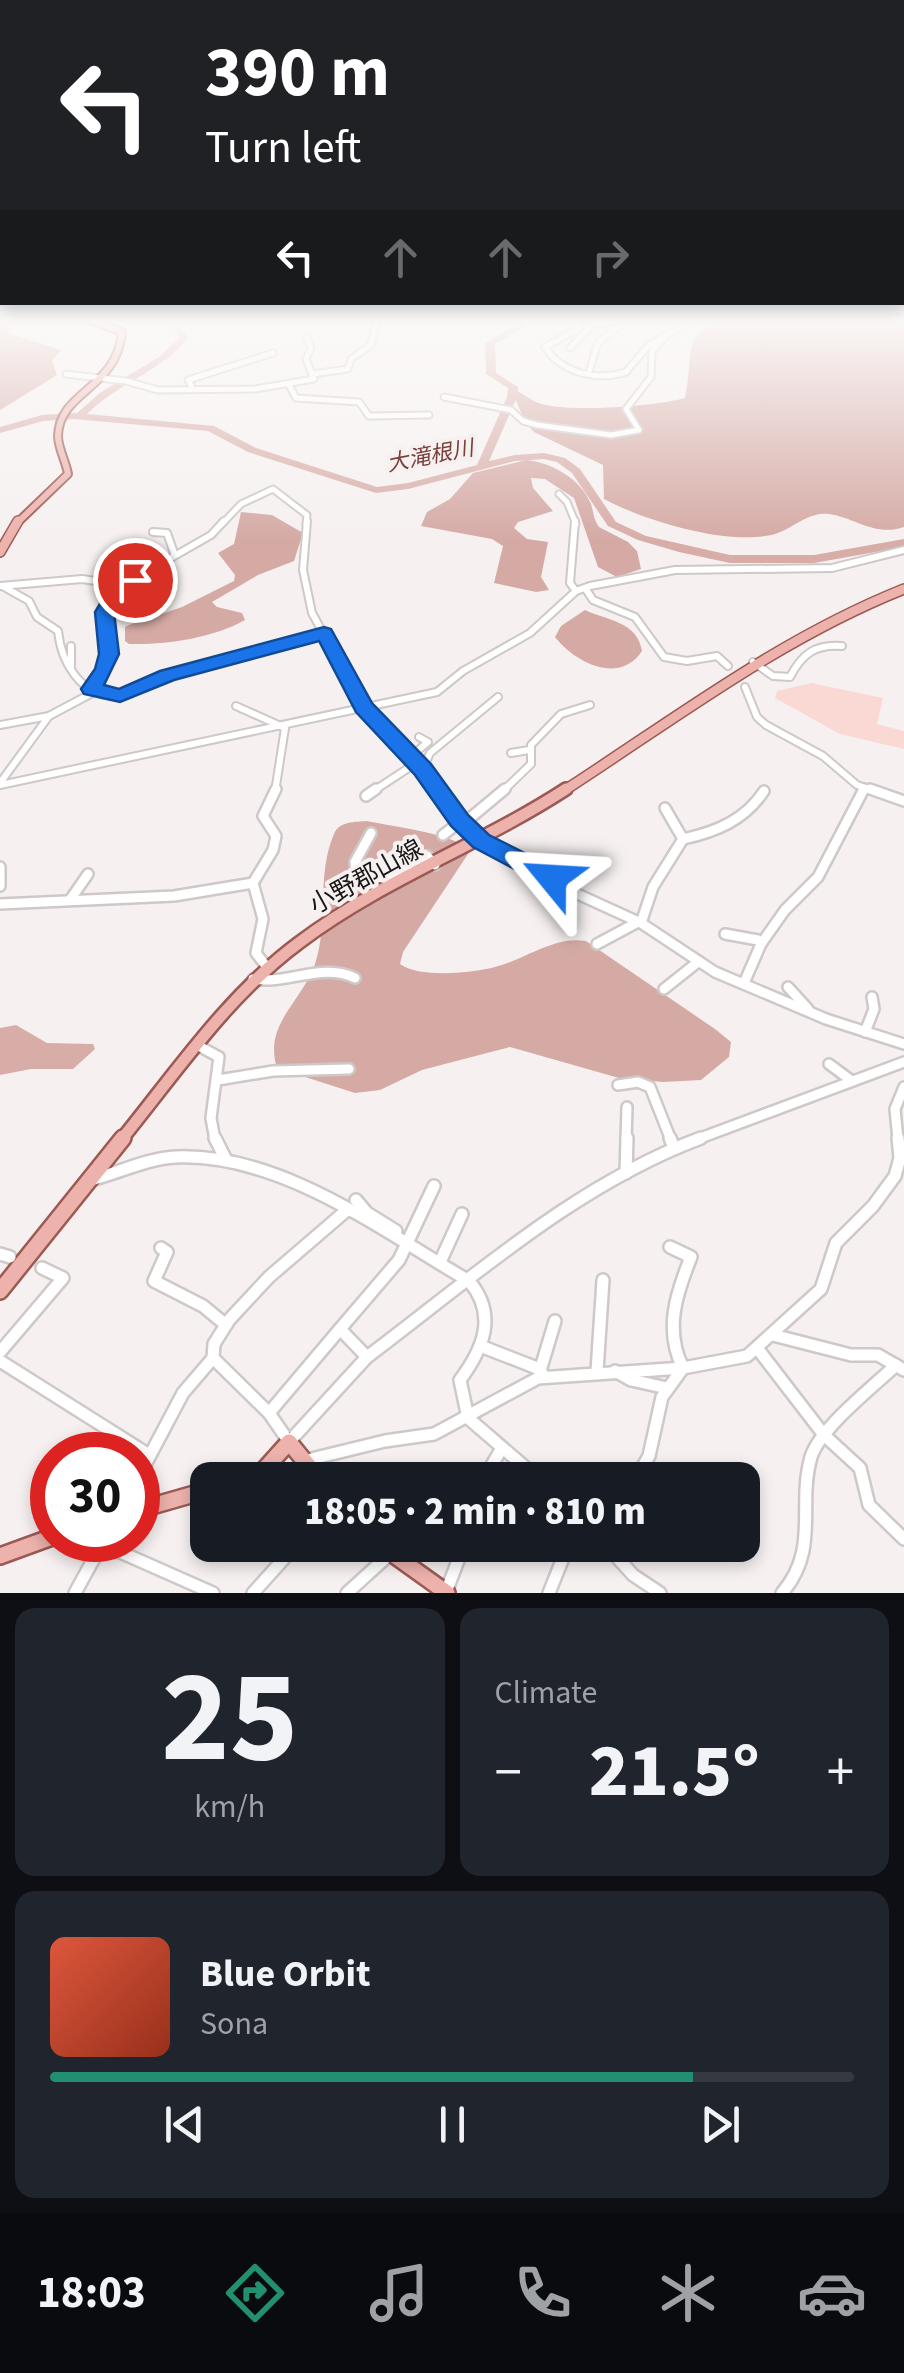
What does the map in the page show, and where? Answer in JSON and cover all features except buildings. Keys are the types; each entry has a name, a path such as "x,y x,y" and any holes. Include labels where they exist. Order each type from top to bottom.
{"main road":[{"path":"2,545 17,522 68,474 58,438 69,409 86,391"},
{"name":"小野郡山線","path":"0,1291 266,966 321,926 481,841 620,754 753,662 814,626 904,589"},
{"path":"271,1462 289,1442 303,1461"},
{"path":"160,1504 190,1495"},
{"path":"0,1556 30,1544"},
{"path":"402,1562 447,1593"}],"street":[{"path":"292,391 296,398 359,402 369,416 429,414"},
{"path":"444,397 510,410 523,421 537,425 625,435 639,430 626,410 642,391"},
{"path":"0,725 49,716 94,690 109,654 104,618 108,605 174,553 211,535 241,504 273,489 307,515 305,590 312,613 364,707 481,841 639,923 698,962 865,1032 904,1044"},
{"path":"558,494 570,503 575,518 576,556 570,583 576,591"},
{"path":"152,532 167,532 174,553"},
{"path":"0,784 437,692 464,671 530,633 576,591 585,588 663,571 820,570 904,550"},
{"path":"2,586 44,580 102,582 150,570 167,580"},
{"path":"2,586 29,601 37,617 58,632 62,659 71,666"},
{"path":"585,588 593,600 634,617 664,657 688,661 716,656 728,666"},
{"path":"70,646 71,666 78,680 94,690 120,696 167,675 324,633"},
{"path":"753,662 766,674 786,678 795,673 798,661 826,644 842,646"},
{"path":"746,686 761,721 823,756 865,788 904,802"},
{"path":"366,796 446,746 482,706 498,697"},
{"path":"511,753 529,750 561,714 590,705"},
{"path":"236,706 282,724"},
{"path":"0,784 49,716"},
{"path":"266,966 256,954 263,919 253,883 273,850 276,836 263,816 279,782 282,724"},
{"path":"416,763 428,742 419,737"},
{"path":"443,835 485,810 500,791 531,766 534,759 529,750"},
{"path":"744,983 761,944 784,910 818,877 865,788"},
{"path":"597,944 639,923 654,883 683,839 724,826 748,813 760,804 764,792"},
{"path":"665,808 683,839"},
{"path":"371,833 355,862 356,872 383,878 427,856 435,864"},
{"path":"0,867 0,886"},
{"path":"70,900 88,874"},
{"path":"0,904 174,896 253,883"},
{"path":"725,934 758,940 761,944"},
{"path":"664,989 698,962"},
{"path":"253,979 278,982 330,971 343,971 355,978"},
{"path":"788,987 808,1009"},
{"path":"865,1032 874,1009 872,997"},
{"path":"198,1045 219,1057 208,1121 213,1139 226,1158"},
{"path":"213,1358 269,1413 289,1442 366,1358 555,1216 674,1148 904,1062"},
{"path":"829,1064 852,1082"},
{"path":"218,1080 273,1071 349,1069"},
{"path":"618,1085 638,1082 650,1087 674,1148"},
{"path":"483,1347 542,1374 683,1368 747,1356 822,1289 836,1243 873,1206 895,1176 900,1158 895,1109 904,1087"},
{"path":"626,1173 627,1107"},
{"path":"90,1180 170,1158 226,1158 288,1181 347,1210 469,1281 482,1298 483,1347 460,1380 468,1418 519,1462"},
{"path":"269,1413 340,1329 405,1241 434,1186"},
{"path":"356,1200 405,1241"},
{"path":"160,1435 183,1393 213,1358 214,1344 226,1325 269,1277 347,1210"},
{"path":"440,1262 462,1214"},
{"path":"670,1247 690,1257 680,1282 670,1336 683,1368"},
{"path":"161,1248 167,1252 154,1281 203,1306 226,1325"},
{"path":"0,1352 64,1278 42,1268"},
{"path":"597,1372 603,1280"},
{"path":"303,1461 385,1441 434,1434 468,1418 542,1374 555,1320"},
{"path":"340,1329 366,1358"},
{"path":"773,1335 851,1355 878,1354 900,1367 824,1435 808,1465 806,1538 795,1578 782,1593"},
{"path":"756,1348 824,1435 860,1468 869,1505 904,1539"},
{"path":"0,1361 113,1432"},
{"path":"646,1462 667,1388 683,1368"},
{"path":"614,1370 631,1380 667,1388"},
{"path":"494,1462 502,1448"},
{"path":"75,1593 92,1562"},
{"path":"146,1562 213,1593"},
{"path":"253,1593 281,1562"},
{"path":"347,1593 374,1562"},
{"path":"447,1593 458,1562"},
{"path":"549,1593 561,1562"},
{"path":"621,1562 660,1593"}],"shaded area":[{"path":"0,391 30,391 0,410"},
{"path":"512,391 536,402 566,408 632,406 685,398 686,391 904,391 904,527 884,530 821,514 771,535 731,537 663,523 604,499 603,465 534,432 525,422"},
{"path":"526,460 555,468 573,480 591,504 599,527 637,551 641,569 617,577 598,567 574,498 545,479 531,478 533,488 553,511 518,522 514,528 527,539 548,542 541,577 549,590 536,592 494,583 503,546 492,539 421,526 427,512 450,499 473,473"},
{"path":"241,512 272,515 303,533 294,561 258,575 212,602 242,613 245,620 174,642 125,641 125,627 182,607 234,581 235,575 218,553 234,544"},
{"path":"585,610 628,628 642,651 622,667 610,668 574,655 555,637 561,626"},
{"path":"811,683 883,698 877,724 904,731 904,749 840,734 775,698 777,691"},
{"path":"367,821 438,835 470,851 403,952 400,964 421,972 464,972 502,965 554,944 586,941 715,1029 731,1042 729,1057 701,1080 663,1082 619,1078 510,1047 422,1070 380,1090 355,1093 277,1068 274,1052 279,1026 309,978 319,948 325,866 334,834 343,824"},
{"path":"16,1025 47,1043 93,1044 95,1049 73,1069 31,1069 0,1075 0,1028"}],"waterway":[{"path":"80,416 109,391"},
{"path":"482,466 513,391"},
{"name":"大滝根川","path":"0,430 42,418 74,416 210,428 252,450 376,490 408,486 515,458 544,456 561,460 576,471 612,524 642,538 679,548 730,559 814,559 904,543"}],"route":[{"path":"135,580 110,601 104,612 109,654 106,669 92,689 120,696 167,675 324,633 364,707 423,769 460,820 481,841 552,878"}]}
